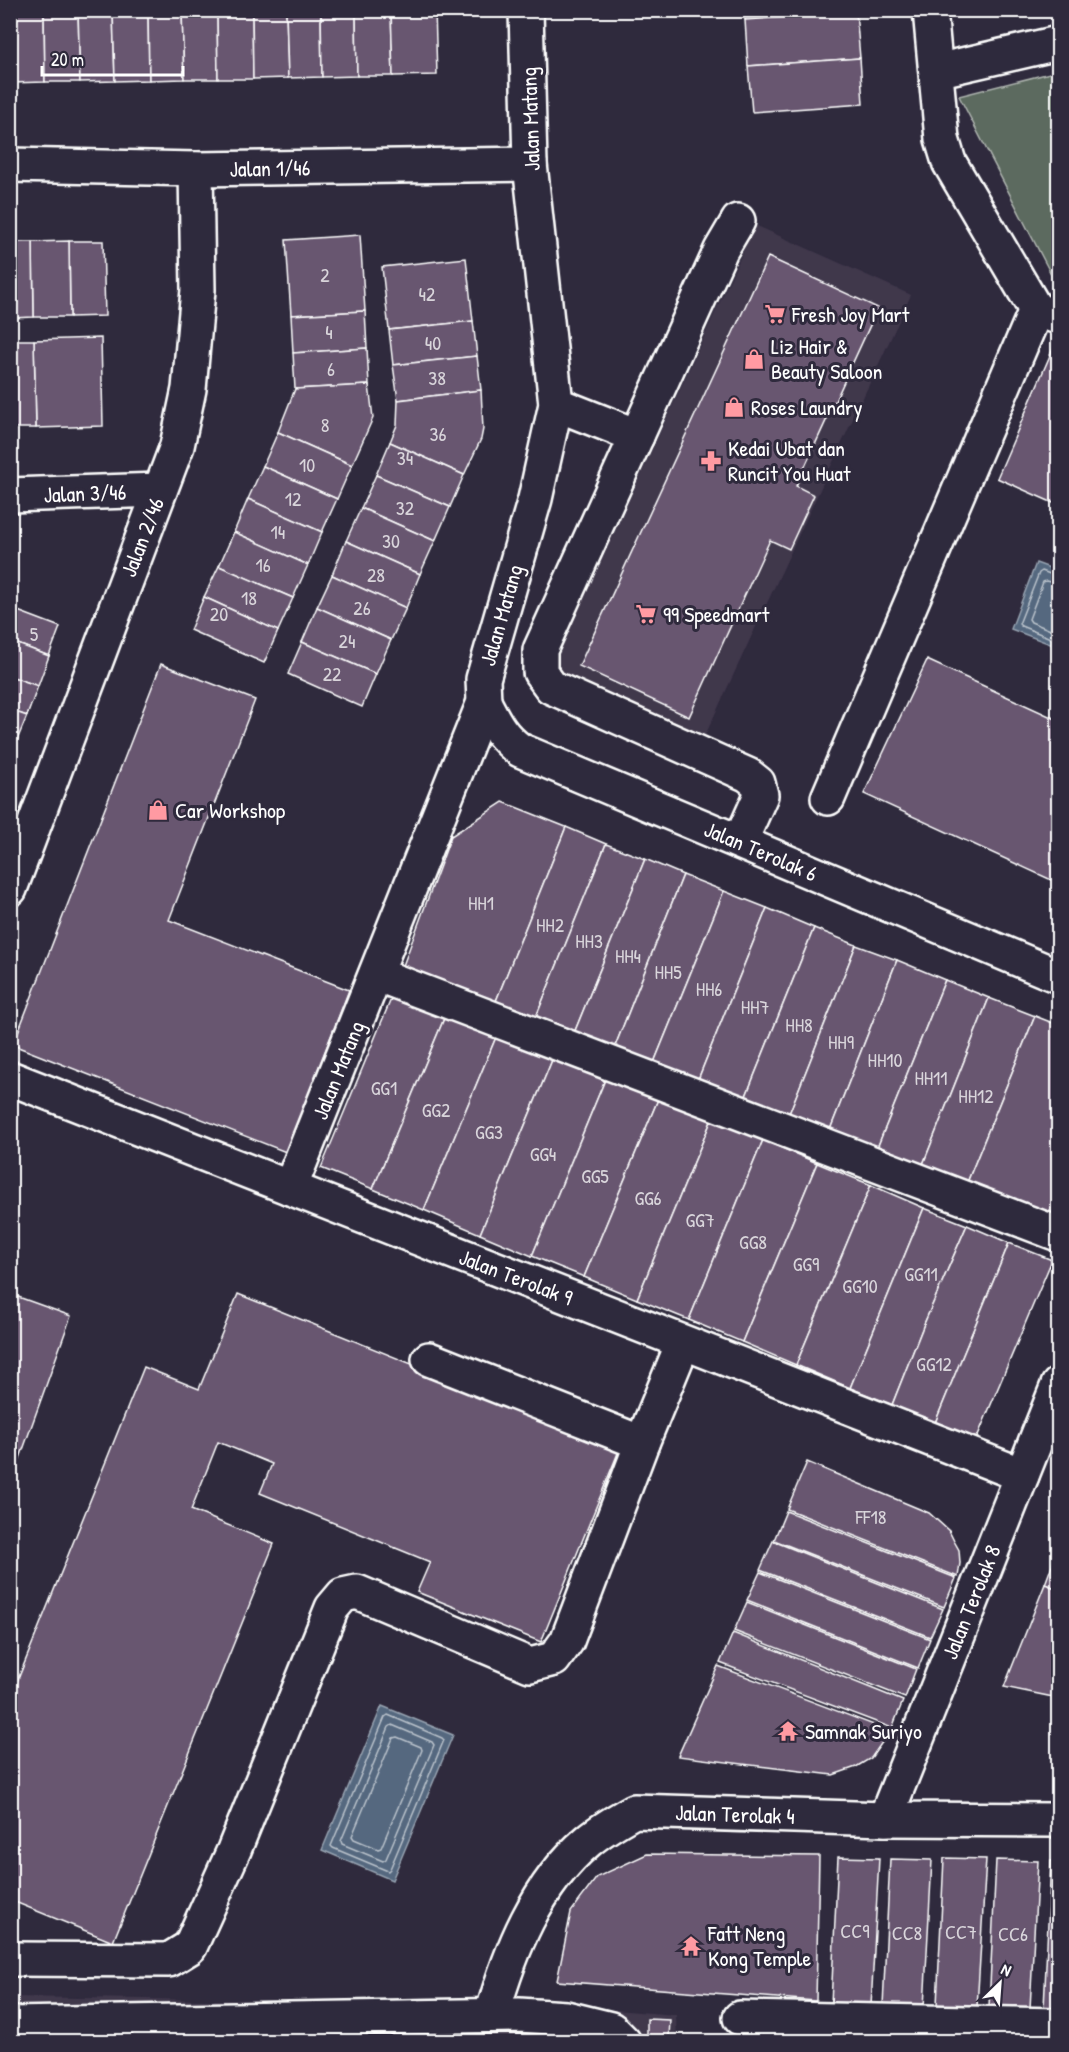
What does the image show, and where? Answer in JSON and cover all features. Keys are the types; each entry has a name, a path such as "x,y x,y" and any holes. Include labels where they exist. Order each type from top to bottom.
{"street":[{"name":"Jalan Matang","path":"290,1188 484,702 483,679 535,499 556,405 530,164 526,10"},
{"path":"828,798 1047,314 949,162 942,139 930,10"},
{"path":"936,71 1059,43"},
{"name":"Jalan 1/46","path":"10,165 196,169 530,164"},
{"name":"Jalan 2/46","path":"10,889 177,446 189,389 198,290 196,169"},
{"path":"738,221 721,250 540,650 540,672 551,687 748,774 758,783 760,795 740,842"},
{"path":"556,405 637,436"},
{"name":"Jalan 3/46","path":"10,495 160,490"},
{"name":"Jalan Terolak 6","path":"484,702 496,727 506,740 520,750 1059,976"},
{"path":"376,974 1059,1234"},
{"name":"Jalan Terolak 9","path":"10,1078 1022,1475"},
{"path":"10,1959 169,1960 190,1947 234,1850 332,1608 343,1595 357,1592 530,1665 554,1659 567,1641 683,1342"},
{"path":"429,1359 642,1443"},
{"name":"Jalan Terolak 8","path":"885,1819 1059,1385"},
{"name":"Jalan Terolak 4","path":"492,2015 501,1982 523,1929 538,1901 556,1875 588,1840 634,1811 885,1819 1059,1820"},
{"path":"10,2024 519,2014 566,2018 611,2029 624,2042"},
{"path":"740,2018 1059,2025"}],"shaded area":[{"path":"755,225 911,295 702,742 550,673"},
{"path":"11,1997 553,2005 676,2015 677,2042 11,2042"}],"green space":[{"path":"1058,71 1058,278 1052,276 959,96"},
{"path":"10,2034 248,2034 306,2037 307,2041 11,2042"}],"water":[{"path":"1036,563 1058,571 1058,647 1011,629"},
{"path":"382,1706 453,1735 392,1880 322,1850"}],"building":[{"path":"10,10 44,10 45,82 10,83"},
{"path":"44,10 78,10 80,82 45,82"},
{"path":"78,10 113,10 115,81 80,82"},
{"path":"113,10 148,10 149,80 115,81"},
{"path":"148,10 182,10 184,79 149,80"},
{"path":"182,10 217,10 218,79 184,79"},
{"path":"217,10 252,10 253,79 218,79"},
{"path":"252,10 286,10 288,78 253,79"},
{"path":"286,10 321,10 322,77 288,78"},
{"path":"321,10 356,10 357,76 322,77"},
{"path":"356,10 391,10 393,76 357,76"},
{"path":"391,10 435,10 437,75 393,76"},
{"path":"744,10 856,10 856,12 745,20"},
{"path":"856,12 860,58 748,66 745,20"},
{"path":"860,58 863,104 752,112 748,66"},
{"path":"360,235 365,311 291,315 286,240"},
{"path":"69,241 103,241 105,316 70,317"},
{"path":"69,241 70,317 34,317 33,242"},
{"path":"10,242 33,242 34,317 10,318"},
{"path":"768,257 878,308 796,486 814,495 789,549 770,540 689,717 579,666"},
{"path":"466,258 473,321 389,330 382,267"},
{"path":"365,311 367,348 293,353 291,315"},
{"path":"473,321 477,356 393,365 389,330"},
{"path":"1058,337 1058,505 997,478"},
{"path":"101,338 103,426 36,428 34,340"},
{"path":"10,340 34,340 36,428 10,428"},
{"path":"367,348 369,385 295,389 293,353"},
{"path":"477,356 481,390 398,400 393,365"},
{"path":"369,385 373,418 352,465 278,432 295,389"},
{"path":"481,390 483,429 481,439 464,475 390,442 397,425 398,400"},
{"path":"278,432 352,465 337,499 263,466"},
{"path":"390,442 464,475 450,507 376,475"},
{"path":"263,466 337,499 322,532 248,499"},
{"path":"376,475 450,507 435,541 361,508"},
{"path":"248,499 322,532 308,565 234,532"},
{"path":"361,508 435,541 420,574 346,541"},
{"path":"234,532 308,565 293,598 219,566"},
{"path":"346,541 420,574 406,608 332,575"},
{"path":"219,566 293,598 278,631 204,597"},
{"path":"332,575 406,608 391,640 317,607"},
{"path":"204,597 278,631 264,663 190,630"},
{"path":"317,607 391,640 376,674 302,642"},
{"path":"10,608 60,627 49,656 10,641"},
{"path":"10,641 49,656 38,686 10,676"},
{"path":"302,642 376,674 362,707 288,674"},
{"path":"927,660 1058,720 1058,883 864,794"},
{"name":"Car Workshop","path":"161,664 255,700 169,920 349,990 286,1152 13,1045"},
{"path":"10,676 38,686 27,716 10,710"},
{"path":"10,710 27,716 15,745 10,744"},
{"path":"503,802 566,827 494,1006 401,971 451,836"},
{"path":"566,827 606,844 534,1022 494,1006"},
{"path":"606,844 645,859 572,1038 534,1022"},
{"path":"645,859 683,875 612,1054 572,1038"},
{"path":"683,875 724,891 651,1070 612,1054"},
{"path":"724,891 767,908 695,1087 651,1070"},
{"path":"767,908 814,928 742,1106 695,1087"},
{"path":"814,928 856,945 785,1124 742,1106"},
{"path":"856,945 897,960 826,1140 785,1124"},
{"path":"897,960 945,980 873,1158 826,1140"},
{"path":"945,980 989,998 918,1177 873,1158"},
{"path":"396,987 448,1009 373,1189 321,1168"},
{"path":"989,998 1035,1016 962,1195 918,1177"},
{"path":"448,1009 499,1030 424,1210 373,1189"},
{"path":"1035,1016 1058,1025 1058,1226 962,1195"},
{"path":"499,1030 555,1053 480,1234 424,1210"},
{"path":"555,1053 607,1075 532,1256 480,1234"},
{"path":"607,1075 659,1097 584,1277 532,1256"},
{"path":"659,1097 712,1119 637,1299 584,1277"},
{"path":"712,1119 763,1140 689,1320 637,1299"},
{"path":"763,1140 817,1163 742,1342 689,1320"},
{"path":"817,1163 871,1185 796,1365 742,1342"},
{"path":"871,1185 924,1208 850,1388 796,1365"},
{"path":"924,1208 967,1225 892,1405 850,1388"},
{"path":"967,1225 1009,1243 935,1423 892,1405"},
{"path":"1009,1243 1052,1260 976,1440 935,1423"},
{"path":"10,1294 71,1316 10,1486"},
{"path":"238,1294 620,1448 541,1642 417,1592 430,1562 260,1493 272,1464 218,1442 191,1510 274,1544 113,1942 10,1900 10,1699 144,1367 199,1389"},
{"path":"807,1462 929,1513 949,1531 959,1550 958,1577 787,1509"},
{"path":"786,1511 956,1578 944,1607 774,1540"},
{"path":"773,1541 943,1609 930,1637 760,1570"},
{"path":"1058,1549 1058,1589 1045,1584"},
{"path":"760,1572 930,1639 918,1668 747,1600"},
{"path":"1045,1584 1058,1589 1058,1698 1004,1687"},
{"path":"747,1602 916,1669 905,1698 734,1631"},
{"path":"733,1633 903,1701 892,1728 720,1663"},
{"path":"718,1666 890,1731 871,1758 856,1767 833,1775 678,1756"},
{"name":"Fatt Neng Kong Temple","path":"647,1854 819,1856 816,2001 557,1981 571,1912 597,1877"},
{"path":"838,1857 879,1858 871,2006 831,2004"},
{"path":"944,1858 986,1859 977,2007 937,2005"},
{"path":"890,1859 932,1860 924,2007 883,2006"},
{"path":"996,1860 1038,1861 1030,2008 989,2007"},
{"path":"1051,1861 1058,1861 1058,2008 1044,2008"},
{"path":"647,2019 670,2020 669,2037 647,2036"},
{"path":"768,2038 810,2038 810,2042 768,2042"},
{"path":"817,2039 859,2040 859,2042 817,2042"}],"place":[{"name":"Fresh Joy Mart","path":"775,314"},
{"name":"Liz Hair & Beauty Saloon","path":"754,359"},
{"name":"Roses Laundry","path":"734,407"},
{"name":"Kedai Ubat dan Runcit You Huat","path":"711,461"},
{"name":"99 Speedmart","path":"646,614"},
{"name":"Car Workshop","path":"158,810"},
{"name":"Samnak Suriyo","path":"788,1731"},
{"name":"Fatt Neng Kong Temple","path":"691,1946"}]}
